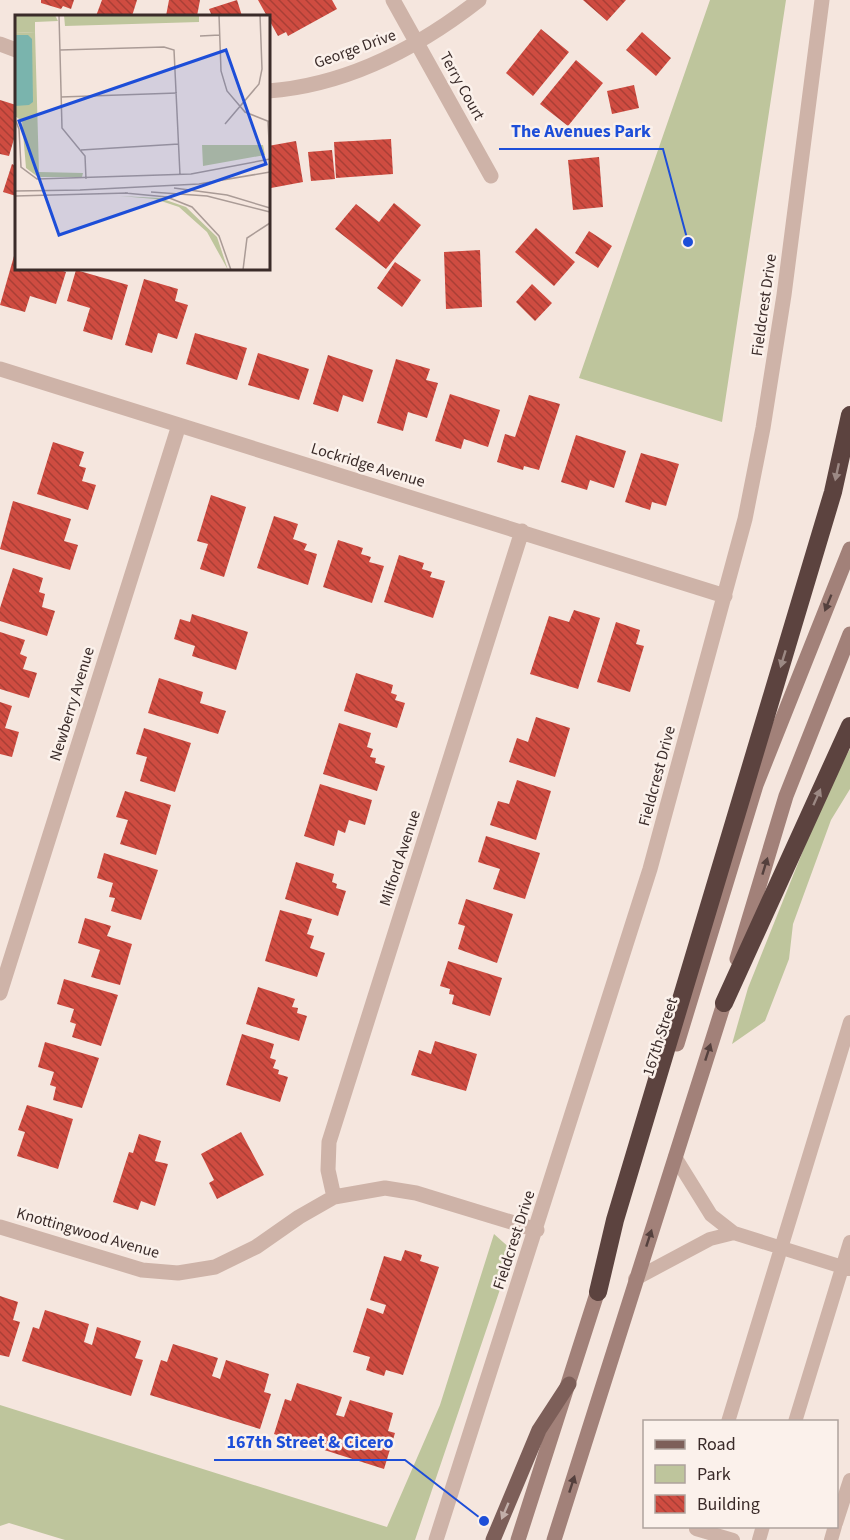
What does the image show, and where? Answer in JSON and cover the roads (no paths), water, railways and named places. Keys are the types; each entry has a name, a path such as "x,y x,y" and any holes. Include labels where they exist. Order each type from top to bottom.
{"highway":[{"path":"598,1292 615,1220 833,492 850,415"},
{"path":"724,1003 850,726"}],"main road":[{"name":"167th Street","path":"518,1540 756,786 850,549"},
{"path":"554,1540 724,1003 786,796 850,634"},
{"path":"493,1540 539,1430 569,1384"}],"street":[{"name":"Terry Court","path":"393,0 491,176"},
{"name":"George Drive","path":"270,91 316,83 356,71 418,44 479,0"},
{"name":"Fieldcrest Drive","path":"436,1540 537,1230 650,868 725,596 764,428 784,296 822,0"},
{"path":"0,44 15,50"},
{"name":"Lockridge Avenue","path":"0,369 725,596"},
{"name":"Newberry Avenue","path":"0,993 179,425"},
{"name":"Milford Avenue","path":"334,1197 328,1170 329,1142 522,531"},
{"name":"Knottingwood Avenue","path":"0,1227 142,1270 178,1273 215,1267 256,1247 299,1217 334,1197 385,1188 416,1193 537,1230"}],"lane":[{"path":"729,1420 850,1022"},
{"path":"675,1157 711,1215 734,1233 846,1268"},
{"path":"635,1279 710,1239 734,1233"},
{"path":"796,1420 846,1268 850,1242"},
{"path":"838,1519 850,1480"},
{"path":"695,1532 733,1540"}],"place":[{"name":"The Avenues Park","path":"688,242"},
{"name":"167th Street & Cicero","path":"484,1521"}]}
